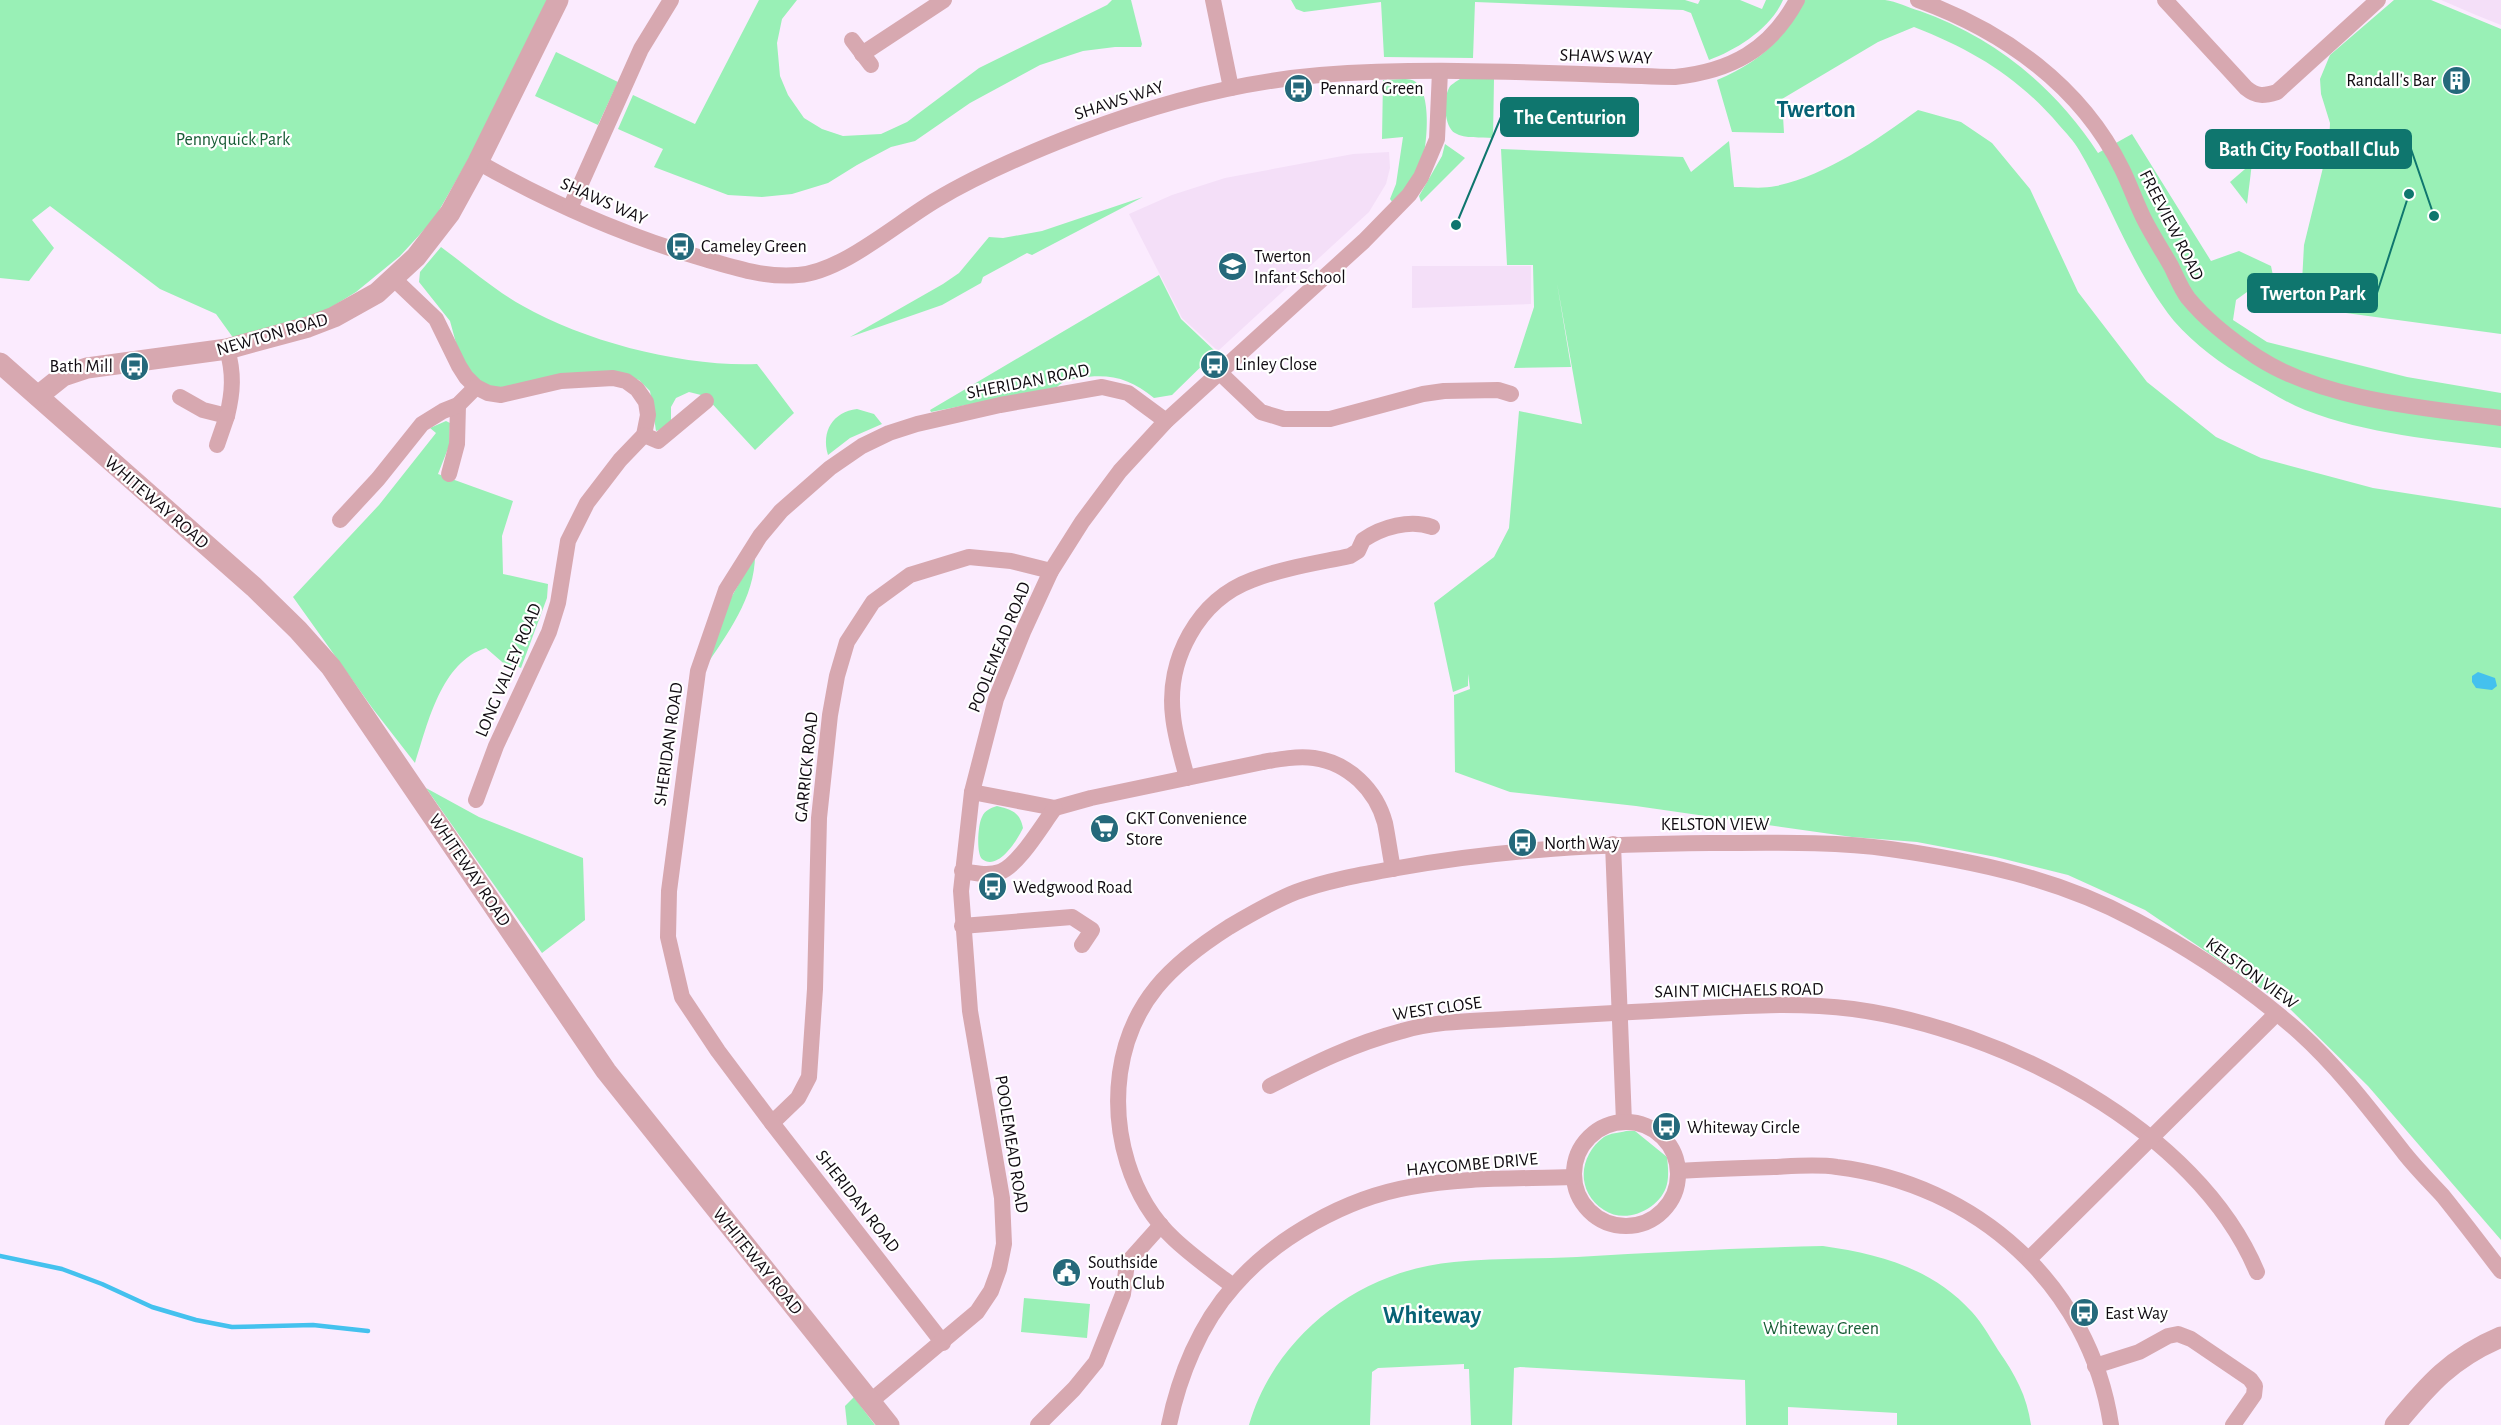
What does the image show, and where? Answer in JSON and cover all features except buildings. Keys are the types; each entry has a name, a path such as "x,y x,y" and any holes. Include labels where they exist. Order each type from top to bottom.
{"street":[{"name":"NEWTON ROAD","path":"38,396 63,376 87,368 227,349 308,327 334,317 377,292 394,279 435,234 478,162 558,0"},
{"path":"570,208 641,49 671,0"},
{"path":"862,53 944,0"},
{"path":"1213,0 1232,88"},
{"name":"SHAWS WAY","path":"478,162 608,226 664,247 752,273 775,276 801,275 824,270 842,261 937,199 1036,151 1126,117 1232,88 1316,76 1391,71 1675,77 1700,75 1741,60 1762,45 1779,29 1797,0"},
{"name":"FREEVIEW ROAD","path":"1918,0 1946,10 1985,29 2049,73 2064,87 2089,116 2122,168 2144,219 2188,297 2228,335 2257,357 2292,375 2341,392 2501,418"},
{"path":"2166,0 2246,88 2259,96 2277,92 2378,0"},
{"name":"POOLEMEAD ROAD","path":"871,1401 943,1343 976,1312 991,1291 999,1269 1004,1244 1002,1198 970,1011 962,926 962,871 972,792 996,699 1051,571 1082,522 1120,471 1166,421 1364,241 1409,195 1422,177 1437,139 1440,71"},
{"path":"394,279 436,319 466,377 476,387 488,393 501,394 561,381 613,378 626,381 637,389 646,402 648,414 644,435 658,441 705,401"},
{"path":"217,445 233,390 233,377 227,349"},
{"name":"WHITEWAY ROAD","path":"0,363 254,587 298,630 331,667 606,1071 888,1425"},
{"path":"1220,373 1261,412 1284,419 1309,421 1330,419 1423,394 1503,387"},
{"path":"340,520 378,479 422,424 458,405 476,387"},
{"name":"SHERIDAN ROAD","path":"943,1343 772,1123 682,997 668,936 669,891 698,671 726,590 760,536 781,511 830,468 862,446 889,433 916,424 1000,405 1102,387 1128,393 1166,421"},
{"path":"180,397 203,410 227,416"},
{"path":"449,474 457,444 458,405"},
{"name":"LONG VALLEY ROAD","path":"476,800 489,743 549,632 558,603 568,541 587,503 620,460 644,435"},
{"path":"1186,778 1173,715 1175,672 1188,636 1204,614 1250,580 1350,556 1358,551 1363,540 1384,529 1412,522 1432,527"},
{"name":"GARRICK ROAD","path":"772,1123 798,1098 809,1077 815,978 819,818 830,715 837,676 847,642 873,603 910,575 969,557 1011,561 1051,571"},
{"path":"972,792 1055,808 1186,778 1291,758 1315,758 1336,765 1369,789 1384,822 1393,869"},
{"path":"962,871 983,874 1000,872 1013,864 1055,808"},
{"name":"KELSTON VIEW","path":"1233,1286 1173,1238 1161,1225 1142,1197 1130,1173 1119,1121 1118,1095 1123,1055 1132,1028 1148,999 1168,973 1192,952 1255,911 1299,891 1452,858 1513,850 1613,844 1745,843 1883,848 1999,869 2049,882 2132,918 2218,968 2301,1034 2375,1112 2407,1156 2443,1197 2501,1271"},
{"path":"1613,844 1624,1122"},
{"path":"962,926 1072,918 1092,930 1082,945"},
{"name":"SAINT MICHAELS ROAD","path":"1620,1013 1793,1005 1851,1009 1912,1019 1975,1039 2028,1061 2069,1082 2151,1139 2208,1193 2246,1245 2257,1272"},
{"name":"WEST CLOSE","path":"1270,1086 1337,1052 1404,1030 1460,1022 1620,1013"},
{"path":"2030,1258 2276,1014"},
{"path":"1624,1122 1646,1126 1661,1135 1673,1152 1678,1171 1676,1190 1668,1205 1653,1219 1629,1226 1604,1221 1589,1211 1578,1194 1573,1177 1575,1160 1584,1143 1605,1126 1624,1122"},
{"path":"1678,1171 1825,1167 1875,1173 1911,1184 1948,1200 2004,1236 2030,1258 2079,1328 2095,1365 2112,1425"},
{"name":"HAYCOMBE DRIVE","path":"1169,1425 1174,1399 1188,1362 1208,1323 1233,1286 1264,1257 1309,1226 1354,1202 1382,1193 1444,1182 1573,1177"},
{"path":"1038,1425 1074,1389 1096,1362 1124,1294 1127,1263 1161,1225"},
{"path":"2095,1365 2139,1352 2168,1336 2178,1334 2191,1338 2250,1379 2255,1386 2254,1395 2233,1425"},
{"path":"2395,1425 2430,1382 2458,1360 2501,1337"}],"shaded area":[{"path":"2441,0 2501,0 2501,25 2476,15"},
{"name":"Twerton Infant School","path":"1389,152 1390,168 1386,184 1369,212 1218,351 1182,318 1129,214 1172,195 1225,178 1353,154"},
{"path":"1412,266 1531,266 1531,304 1412,308"}],"green space":[{"name":"Pennyquick Park","path":"0,0 547,0 472,153 435,218 400,256 356,292 320,314 234,339 216,314 160,289 50,206 32,220 54,248 29,281 0,278"},
{"name":"Cameley Green","path":"759,0 797,0 782,19 777,43 780,76 788,95 804,118 822,129 843,136 881,134 907,122 979,68 1107,5 1112,0 1131,0 1142,44 1141,47 1083,51 1040,65 970,103 915,141 891,147 828,183 792,194 762,197 728,195 654,167 663,149 618,129 633,95 695,124"},
{"name":"Pennard Green","path":"1291,0 1685,0 1698,4 1700,0 1740,0 1762,9 1766,0 1783,0 1778,10 1762,29 1742,44 1709,60 1691,13 1683,10 1475,2 1473,58 1384,57 1381,2 1304,12 1296,9"},
{"path":"1803,0 1885,0 1920,11 1973,35 2021,67 2062,107 2098,153 2132,134 2211,261 2239,251 2271,266 2278,300 2247,292 2236,300 2233,320 2267,342 2407,377 2501,393 2501,448 2402,435 2329,418 2283,400 2219,361 2182,330 2146,281 2079,150 2059,125 2011,79 1975,55 1914,27 1878,42 1782,99 1784,133 1732,132 1717,80 1757,58 1779,39"},
{"path":"2394,0 2431,0 2501,29 2501,334 2309,308 2302,282 2304,245 2329,143 2330,123 2321,94 2320,79 2330,55"},
{"path":"556,52 618,82 598,125 535,96"},
{"path":"1460,79 1494,79 1493,138 1468,137 1451,130 1445,105 1447,93 1451,85"},
{"path":"1383,80 1412,80 1419,85 1426,107 1423,161 1411,182 1393,203 1390,199 1396,184 1403,137 1382,139"},
{"path":"1918,110 1961,122 1992,143 2030,189 2078,292 2147,382 2216,437 2261,458 2373,488 2501,508 2501,1240 2368,1086 2288,1007 2145,910 2068,875 1996,857 1917,842 1852,837 1636,806 1510,792 1455,772 1454,695 1470,689 1468,674 1468,686 1453,692 1434,603 1494,557 1509,528 1519,411 1582,424 1557,283 1571,367 1514,368 1534,307 1533,265 1507,265 1501,149 1683,157 1691,172 1729,141 1734,187 1766,187 1813,174 1850,156"},
{"path":"1445,144 1465,158 1421,202 1419,196 1442,156"},
{"path":"2252,163 2247,204 2230,182"},
{"path":"1143,197 1032,255 1027,253 983,277 981,283 942,305 850,337 959,273 989,237 1003,238 1042,231"},
{"path":"441,247 512,300 576,331 636,350 667,356 729,364 757,364 794,413 755,450 705,396 689,392 676,398 671,407 671,422 666,428 656,431 650,391 639,380 611,372 502,389 481,385 462,365 450,321 419,282 420,272"},
{"path":"1159,275 1181,319 1216,352 1172,395 1154,398 1128,382 1100,376 1079,378 1062,383 1057,387 931,412 930,410"},
{"path":"857,409 874,414 882,424 850,438 828,455 826,438 831,424 841,414"},
{"path":"446,421 450,423 449,446 438,474 513,501 502,536 503,574 548,584 547,598 521,668 512,664 509,668 486,648 471,655 458,666 438,696 415,763 373,709 293,597 379,505 436,433 430,428"},
{"path":"755,555 754,571 745,601 704,669 723,612"},
{"path":"426,788 479,817 583,858 585,920 542,953"},
{"path":"997,806 1017,815 1023,828 1001,858 988,862 980,856 979,826 985,813"},
{"path":"1635,1131 1667,1157 1668,1174 1667,1184 1658,1201 1642,1212 1622,1216 1604,1210 1595,1202 1585,1184 1584,1174 1585,1164 1595,1145 1606,1136"},
{"name":"Whiteway Green","path":"1823,1246 1884,1259 1903,1266 1940,1284 1956,1297 1979,1321 2010,1368 2023,1395 2031,1425 1897,1425 1897,1413 1788,1407 1788,1425 1746,1425 1745,1380 1520,1367 1514,1368 1512,1425 1471,1425 1469,1369 1464,1369 1464,1364 1378,1368 1372,1372 1370,1425 1249,1425 1261,1392 1279,1363 1301,1336 1326,1313 1355,1293 1386,1278 1420,1268 1454,1262"},
{"path":"1024,1298 1090,1304 1087,1338 1021,1332"},
{"path":"854,1397 875,1425 847,1425 845,1406"}],"water":[{"path":"2478,672 2495,678 2497,686 2492,690 2476,688 2472,682 2472,676"}],"waterway":[{"path":"0,1256 62,1269 152,1307 196,1320 232,1327 313,1325 368,1331"}],"place":[{"name":"Randall's Bar","path":"2457,80"},
{"name":"Pennard Green","path":"1299,88"},
{"name":"Twerton Park","path":"2409,194"},
{"name":"Bath City Football Club","path":"2434,216"},
{"name":"The Centurion","path":"1456,225"},
{"name":"Cameley Green","path":"680,246"},
{"name":"Twerton Infant School","path":"1233,266"},
{"name":"Linley Close","path":"1214,364"},
{"name":"Bath Mill","path":"134,366"},
{"name":"GKT Convenience Store","path":"1105,828"},
{"name":"North Way","path":"1523,843"},
{"name":"Wedgwood Road","path":"992,887"},
{"name":"Whiteway Circle","path":"1666,1127"},
{"name":"Southside Youth Club","path":"1067,1272"},
{"name":"East Way","path":"2084,1313"}],"district":[{"name":"Twerton","path":"1816,109"},
{"name":"Whiteway","path":"1432,1315"}]}
